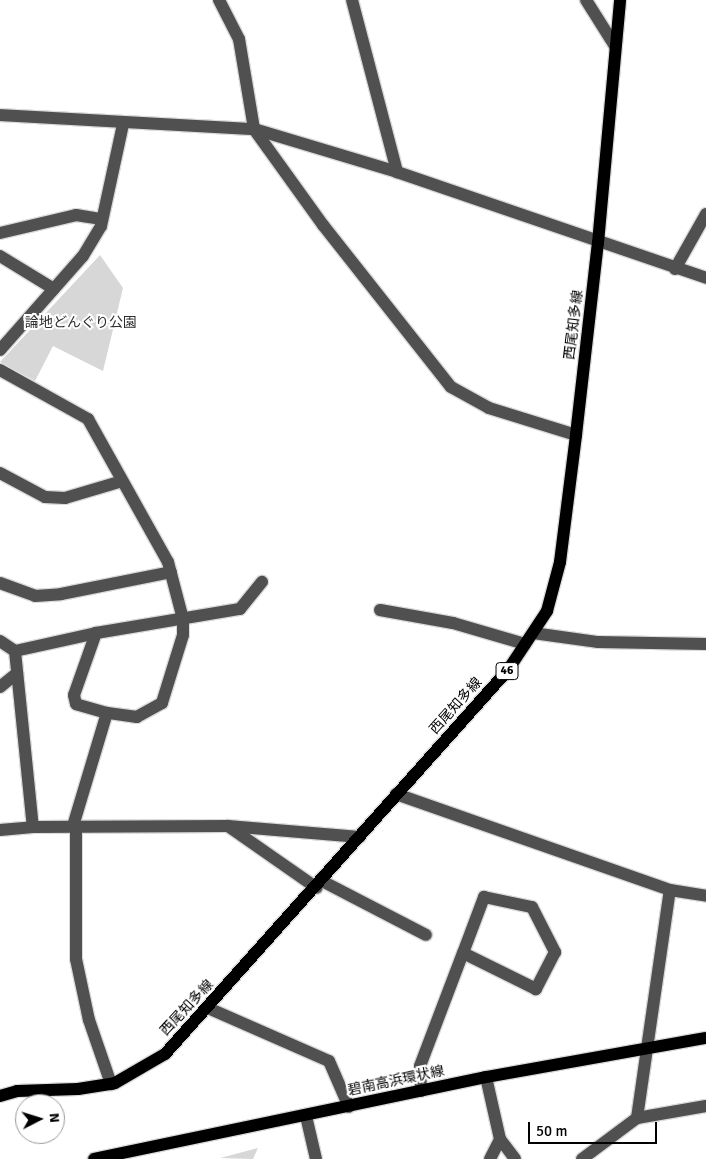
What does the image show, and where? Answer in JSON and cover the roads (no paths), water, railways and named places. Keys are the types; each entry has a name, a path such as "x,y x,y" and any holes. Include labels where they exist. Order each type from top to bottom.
{"main road":[{"name":"西尾知多線","path":"0,1096 17,1092 78,1089 112,1084 144,1069 165,1054 319,884 396,794 508,670 547,612 556,584 576,435 598,243 620,0"},
{"name":"碧南高浜環状線","path":"94,1159 486,1078 706,1038"}],"street":[{"path":"218,0 239,39 254,129 323,225 451,387 489,408 576,435"},
{"path":"352,0 397,172"},
{"path":"586,0 615,46"},
{"path":"0,115 123,124 254,129 397,172 598,243 706,278"},
{"path":"0,350 83,256 102,219 123,124"},
{"path":"675,269 706,214"},
{"path":"0,232 76,215 102,219"},
{"path":"0,256 54,289"},
{"path":"0,370 88,419 170,572 184,619 183,635 162,703 137,716 107,713 76,704 74,695 96,633"},
{"path":"0,473 45,497 64,498 122,480"},
{"path":"0,583 34,596 60,594 170,572"},
{"path":"0,641 15,651 96,633 240,609 262,582"},
{"path":"380,610 453,623 526,644"},
{"path":"533,633 598,642 706,644"},
{"path":"15,651 33,826"},
{"path":"0,687 18,673"},
{"path":"107,713 75,826 76,959 90,1020 112,1084"},
{"path":"396,794 670,890 706,896"},
{"path":"0,830 33,826 228,826 360,837"},
{"path":"228,826 319,884 426,935"},
{"path":"637,1118 670,890"},
{"path":"421,1091 420,1066 484,897 532,907 555,952 536,988 463,954"},
{"path":"208,1008 328,1061 349,1107"},
{"path":"486,1078 500,1139 515,1159"},
{"path":"582,1159 637,1118 706,1106"},
{"path":"306,1116 316,1159"},
{"path":"490,1159 500,1139"}],"park label":[{"name":"論地どんぐり公園","path":"81,323"}]}
